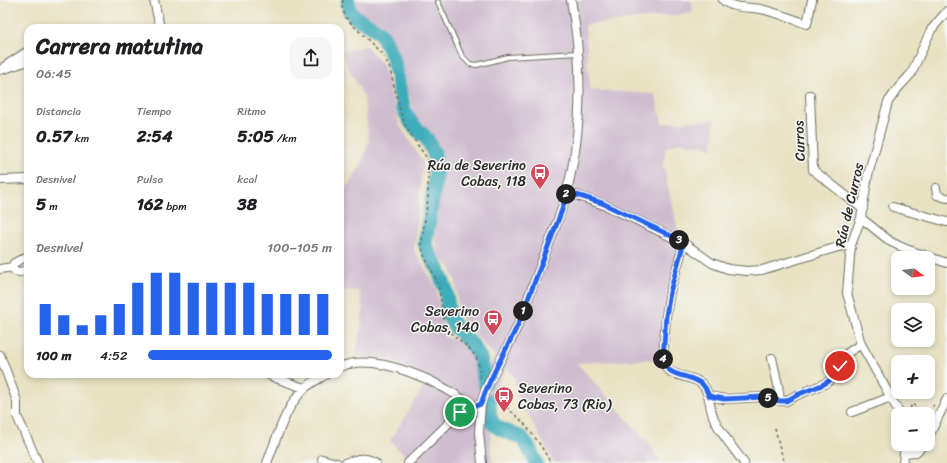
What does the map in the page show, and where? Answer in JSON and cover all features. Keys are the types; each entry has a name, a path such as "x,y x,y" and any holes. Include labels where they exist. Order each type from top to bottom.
{"street":[{"path":"154,0 159,24"},
{"path":"482,463 479,432 481,404 486,388 520,320 562,210 574,158 580,116 580,88 578,53 571,0"},
{"path":"723,0 734,6 765,10 807,24 812,0"},
{"name":"Rúa de Curros","path":"891,397 861,344 847,293 851,245 861,218 868,175 888,102 911,74 931,30 947,11"},
{"path":"0,70 24,54"},
{"path":"0,70 24,63"},
{"name":"Curros","path":"810,95 813,170 863,209"},
{"path":"0,180 24,179"},
{"path":"936,188 937,195 947,198"},
{"path":"567,192 602,203 684,242 717,266 728,269 747,271 770,268 838,247 851,245"},
{"path":"893,207 947,222"},
{"path":"861,218 890,242 947,263"},
{"path":"684,242 670,292 666,316 663,359 664,365 666,369 672,373 699,381 706,388 709,396 708,401 712,416 716,424 744,463"},
{"path":"0,269 12,267 14,263 24,258"},
{"path":"12,267 15,271 24,271"},
{"path":"709,396 724,399 763,397 786,401 829,381 837,371 846,354 861,344"},
{"path":"0,355 17,401 17,416 38,463"},
{"path":"772,358 780,401"},
{"path":"344,365 357,362 391,366 440,386 463,399 472,407"},
{"path":"276,378 304,388"},
{"path":"266,463 281,425 294,400 304,388 320,378"},
{"path":"852,412 891,397"},
{"path":"935,424 947,399"},
{"path":"408,463 460,412 481,404"},
{"path":"903,463 904,453 917,451"},
{"path":"345,463 358,458 372,460 376,463"},
{"path":"322,459 337,463"}],"lane":[{"path":"438,2 462,56 470,64 477,65 508,57 578,53"}],"path":[{"path":"343,0 342,7 346,18 384,55 389,66 402,117 407,128 428,160 428,199 422,245 425,258 438,283 445,326 472,351 478,361 482,385"},
{"path":"491,392 523,422 539,443 551,463"},
{"path":"932,407 935,404"},
{"path":"776,428 780,449 785,463"}],"shaded area":[{"path":"355,0 691,0 693,13 585,25 590,90 655,94 662,123 714,120 713,148 679,142 666,148 663,165 682,247 661,359 577,363 650,445 661,463 554,463 517,394 515,379 507,367 491,395 486,411 491,424 491,451 493,463 413,463 390,441 429,378 392,360 355,356 361,329 363,308 359,291 344,290 344,192 361,165 369,142 364,97 349,69 344,56 344,51 366,46 383,65 400,126 423,162 414,250 436,287 445,337 456,340 477,362 479,385 495,356 461,319 458,307 456,283 450,267 438,257 435,240 434,219 440,190 442,162 436,141 414,115 402,62 388,31 380,22 360,14"}],"waterway":[{"path":"348,0 349,10 356,18 376,29 383,37 393,58 404,110 411,123 427,139 434,153 436,175 425,244 438,269 446,290 449,316 454,326 473,346 480,358 485,383"},
{"path":"489,401 489,414 492,422 498,428 522,438 536,463"}],"place":[{"name":"Rúa de Severino Cobas, 118","path":"540,190"},
{"name":"Severino Cobas, 140","path":"493,336"},
{"name":"Severino Cobas, 73 (Rio)","path":"504,413"}],"route":[{"path":"460,412 481,404 486,388 520,320 562,210 567,192 602,203 684,242 670,292 666,316 663,359 666,369 672,373 699,381 706,388 709,396 724,399 763,397 786,401 829,381 840,366"}]}
